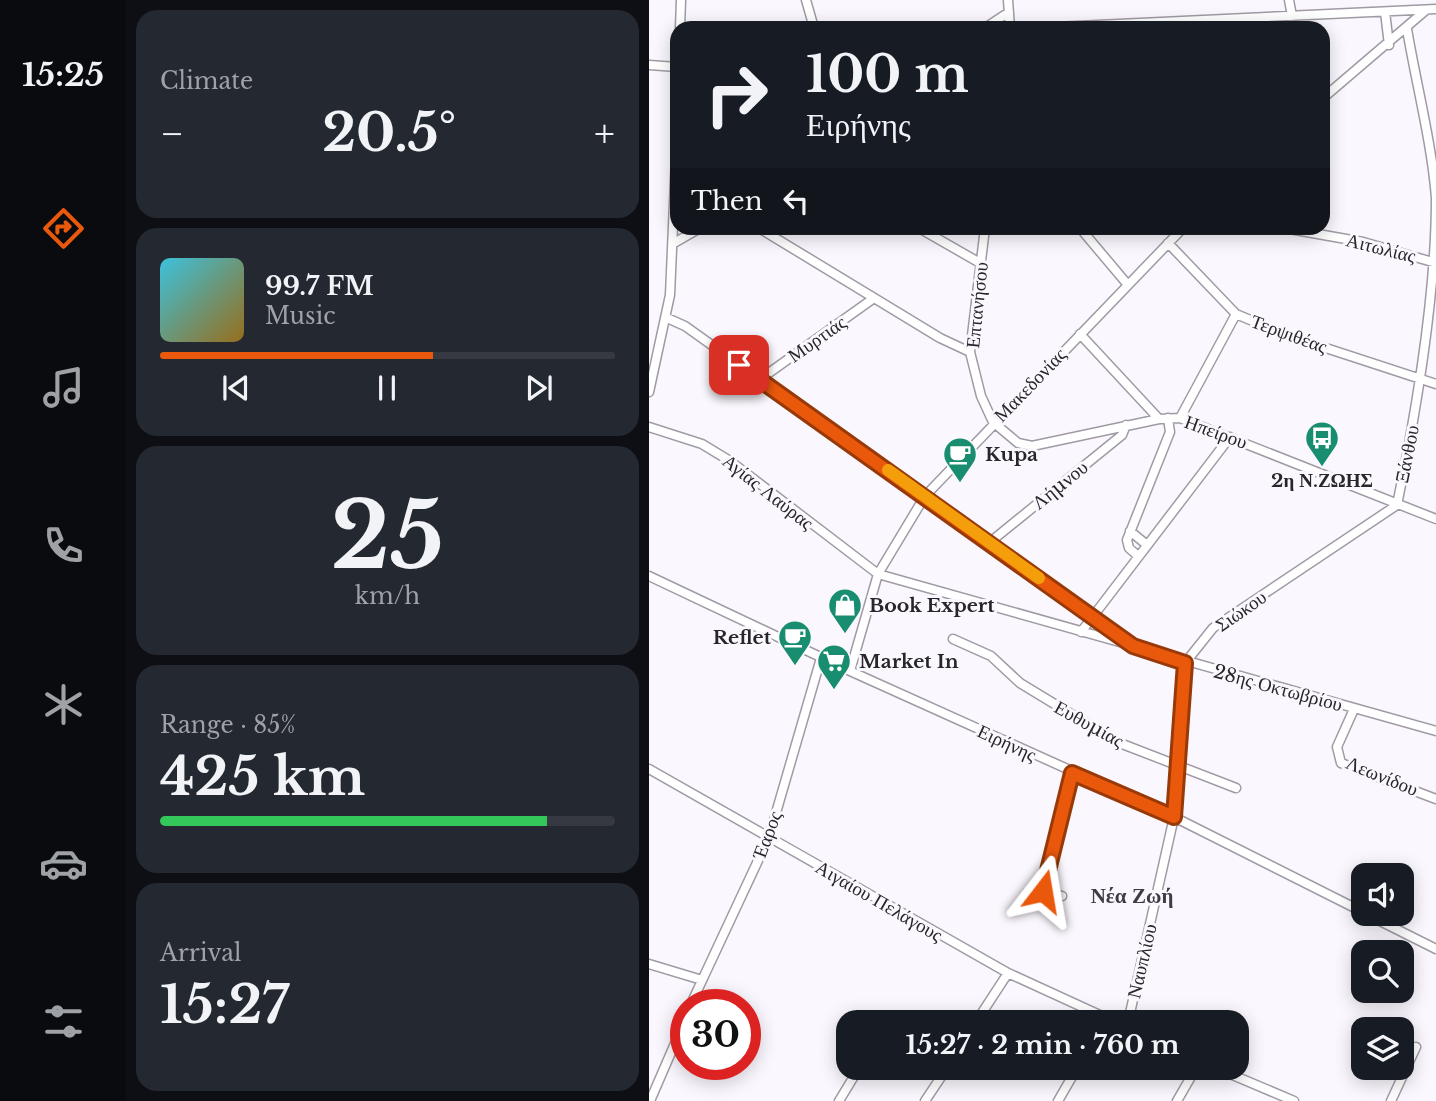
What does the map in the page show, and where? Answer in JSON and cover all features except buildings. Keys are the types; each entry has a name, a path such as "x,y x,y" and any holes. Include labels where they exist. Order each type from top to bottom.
{"street":[{"path":"680,21 681,0"},
{"path":"806,0 812,21"},
{"path":"1008,0 1010,21"},
{"path":"1289,0 1292,16"},
{"path":"1206,21 1431,10"},
{"path":"1330,92 1431,10"},
{"path":"996,21 1009,12"},
{"path":"1385,12 1389,45"},
{"name":"Ξάνθου","path":"1397,505 1422,380 1435,262 1436,197 1407,29"},
{"path":"649,65 670,66"},
{"path":"649,392 667,318 674,235"},
{"path":"674,243 688,235"},
{"path":"770,235 939,338 970,352"},
{"path":"932,235 980,263"},
{"name":"Επτανήσου","path":"985,235 970,352 981,396 993,422"},
{"path":"1086,235 1128,285"},
{"name":"Μακεδονίας","path":"850,671 878,574 925,496 993,422 1175,235"},
{"name":"Αιτωλίας","path":"1324,235 1363,242 1435,262"},
{"name":"Τερψιθέας","path":"1168,243 1236,314 1286,335 1436,384"},
{"name":"Μυρτιάς","path":"759,380 874,298"},
{"path":"1180,418 1236,314"},
{"path":"667,318 685,326 1133,646"},
{"path":"1080,334 1163,419 1170,432 1127,540 1129,548 1138,556"},
{"name":"Ηπείρου","path":"993,422 1023,446 1126,425 1180,418 1436,519"},
{"name":"Λήμνου","path":"989,543 1122,435 1126,425"},
{"name":"Αγίας Λαύρας","path":"649,427 688,438 723,456 878,574"},
{"path":"1081,632 1230,437"},
{"name":"Σιώκου","path":"1185,663 1213,628 1397,505"},
{"path":"1130,531 1147,545"},
{"name":"28ης Οκτωβρίου","path":"878,574 1185,663 1436,731"},
{"name":"Ειρήνης","path":"649,576 821,658 1174,817 1351,906"},
{"name":"Ευθυμίας","path":"953,639 991,656 1020,682 1105,735 1236,788"},
{"name":"Έαρος","path":"698,989 769,837 821,658"},
{"path":"1174,817 1185,663"},
{"name":"Λεωνίδου","path":"1354,709 1337,747 1341,763 1436,799"},
{"name":"Αιγαίου Πελάγους","path":"649,769 1008,974 1085,1010"},
{"path":"1062,896 1043,891 1072,773"},
{"name":"Ναυπλίου","path":"1131,1010 1174,817"},
{"name":"Ειρήνης","path":"1390,926 1436,949"},
{"path":"649,964 702,979"},
{"path":"984,1010 1008,974"},
{"path":"1391,1101 1416,1047"},
{"path":"650,1101 670,1055"},
{"path":"839,1101 852,1080"},
{"path":"925,1101 939,1080"},
{"path":"1058,1101 1070,1080"},
{"path":"1177,1101 1189,1080"},
{"path":"1241,1080 1278,1098 1294,1101"}],"slow traffic":[{"path":"888,470 1039,578"}],"place":[{"name":"2η Ν.ΖΩΗΣ","path":"1322,468"},
{"name":"Kupa","path":"960,484"},
{"name":"Book Expert","path":"845,635"},
{"name":"Reflet","path":"795,667"},
{"name":"Market In","path":"834,691"}],"district":[{"name":"Νέα Ζωή","path":"1132,896"}],"route":[{"path":"739,365 1133,646 1185,663 1174,817 1072,773 1043,891"}]}
